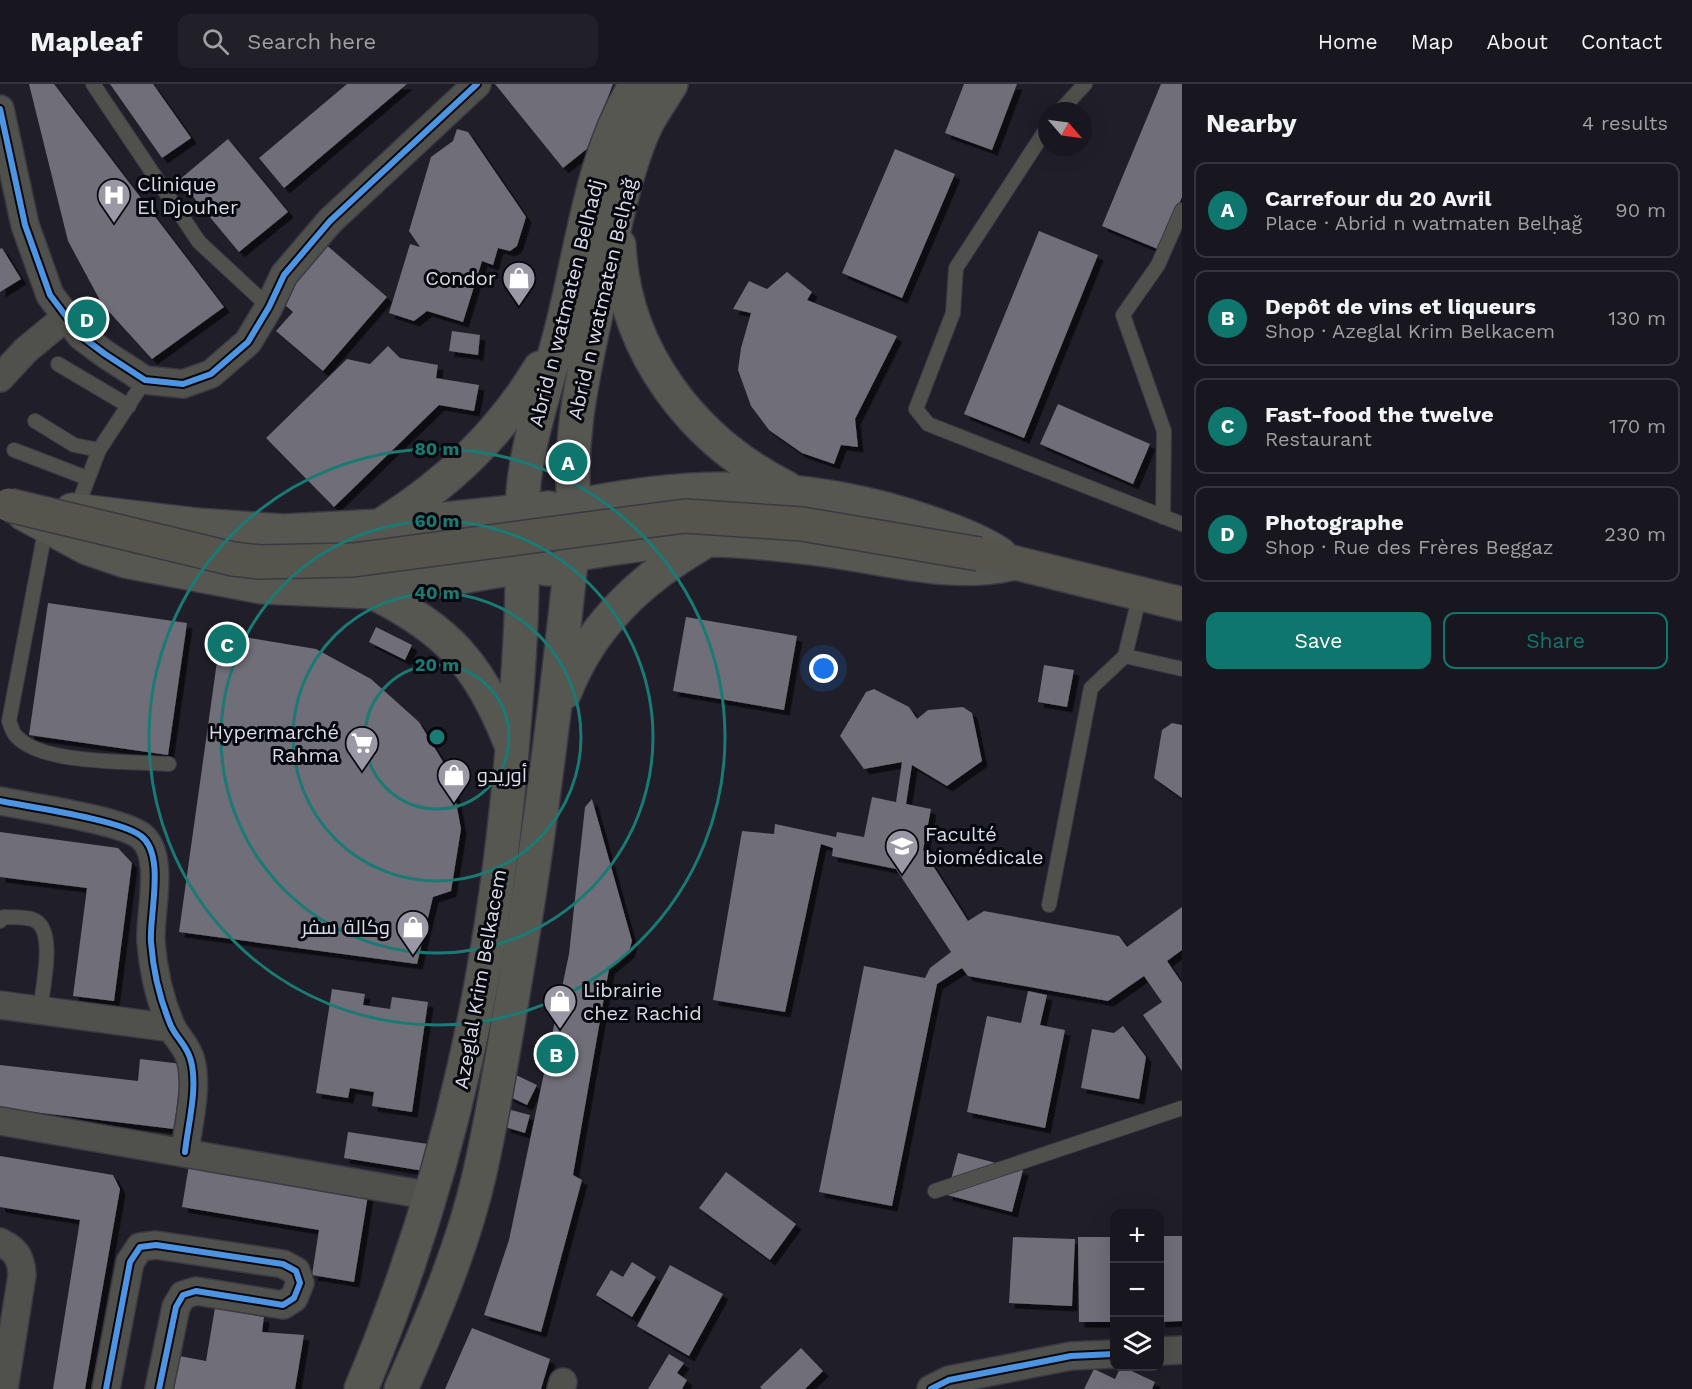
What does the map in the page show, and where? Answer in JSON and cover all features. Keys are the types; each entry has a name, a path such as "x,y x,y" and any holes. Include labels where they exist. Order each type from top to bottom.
{"main road":[{"name":"Abrid n watmaten Belhadj","path":"547,536 526,458 563,324 603,158 621,108 636,84"},
{"name":"Abrid n watmaten Belḥaǧ","path":"547,536 572,478 574,419 617,220 647,124 671,84"},
{"path":"617,220 619,259 626,297 655,368 671,392 702,429 730,455 762,476 797,493"},
{"path":"379,526 444,482 474,455 524,393 563,324"},
{"path":"3,507 87,548 125,561 262,587 372,592 547,536 630,495 695,488 797,493 856,501 906,515 972,539 1014,562"},
{"path":"3,507 75,511 197,525 284,531 379,526 636,544 708,540 820,549 960,568 987,568 1014,562"},
{"path":"3,507 233,559 260,562 352,560 685,516 802,524 1014,562 1182,604"},
{"name":"Azeglal Krim Belkacem","path":"401,1389 429,1327 480,1173 522,940 555,719 547,536"},
{"name":"Azeglal Krim Belkacem","path":"360,1389 384,1333 432,1196 454,1119 492,924 505,835 513,749 547,536"},
{"path":"555,719 572,675 596,633 627,597 664,566 708,540"},
{"path":"372,592 411,611 446,638 476,672 497,710 513,749"}],"street":[{"path":"2,124 25,225 50,295 81,336 145,380 183,384 211,374 248,342 269,307 284,275 330,221 477,84"},
{"path":"0,378 26,350 66,317"},
{"path":"0,801 120,825 142,836 150,850 155,878 151,941 159,990 172,1028 185,1044 193,1076 185,1152"},
{"path":"0,1005 172,1028"},
{"path":"0,1121 432,1196"},
{"path":"0,1242 12,1248 21,1259 22,1275 4,1389"},
{"path":"105,1389 130,1262 140,1247 156,1245 283,1264 296,1271 300,1282 294,1298 283,1305 196,1291 183,1295 176,1307 159,1389"},
{"path":"1164,1351 1182,1350"},
{"path":"931,1389 949,1380 1049,1360 1110,1354"}],"lane":[{"path":"93,84 199,242 269,307"},
{"path":"1068,102 1084,84"},
{"path":"1038,143 956,268 953,314 916,409 928,424 1182,524"},
{"path":"1163,517 1164,431 1123,315 1158,265 1182,210"},
{"path":"58,364 129,406"},
{"path":"75,511 99,450 145,380"},
{"path":"35,421 74,445 99,450"},
{"path":"14,450 87,478"},
{"path":"46,526 9,721 16,737 33,748 53,756 169,764"},
{"path":"1049,905 1091,688 1125,656 1140,594"},
{"path":"1125,656 1182,669"},
{"path":"0,921 4,917 34,919 43,927 48,941 40,1011"},
{"path":"935,1191 1182,1108"}],"building":[{"path":"29,84 54,84 224,307 152,359 102,304 68,241"},
{"path":"110,84 153,84 191,138 162,158"},
{"path":"347,84 407,84 284,188 259,158"},
{"path":"495,84 613,84 588,148 563,168"},
{"path":"964,84 1017,84 992,150 945,133"},
{"path":"1161,84 1182,84 1182,197 1160,250 1102,226"},
{"path":"457,129 468,132 526,217 517,246 510,251 498,248 493,265 482,261 463,322 427,311 414,321 389,313 410,244 420,247 409,231 431,157 453,141"},
{"path":"228,139 288,212 239,252 179,180"},
{"path":"895,149 955,174 902,298 842,273"},
{"path":"1039,231 1098,255 1024,438 964,414"},
{"path":"324,243 387,297 323,371 276,331 293,312 277,298"},
{"path":"2,248 21,279 0,292 0,249"},
{"path":"787,272 812,292 807,300 897,336 855,419 858,447 841,445 834,464 802,453 769,430 751,406 738,370 741,348 751,313 733,309 749,281 767,289"},
{"path":"452,331 480,335 478,355 449,351"},
{"path":"388,346 400,358 438,365 436,378 479,385 474,411 439,405 334,507 266,438 347,359 370,364"},
{"path":"1058,404 1150,444 1133,484 1040,444"},
{"path":"48,603 187,623 168,755 29,735"},
{"path":"686,617 797,636 784,710 673,691"},
{"path":"376,627 412,645 405,660 369,642"},
{"path":"221,633 316,649 371,679 419,722 451,775 461,829 451,891 433,897 417,964 179,932"},
{"path":"1044,665 1074,670 1067,707 1038,702"},
{"path":"874,689 909,707 917,719 928,710 963,707 972,713 982,761 947,786 912,765 906,804 931,809 923,850 968,921 984,911 1119,936 1127,947 1182,907 1182,950 1167,961 1182,983 1182,1071 1143,1015 1162,1002 1144,976 1108,1001 968,976 962,968 937,984 892,1206 819,1192 864,966 925,978 930,968 951,952 896,869 832,856 833,848 821,844 785,1012 713,1000 742,831 774,834 775,824 836,837 837,832 864,837 872,797 896,802 902,762 864,769 840,736 866,692"},
{"path":"1172,723 1182,725 1182,798 1154,778 1162,730"},
{"path":"592,799 632,941 629,952 609,969 573,1175 582,1180 541,1332 484,1315 509,1240 569,954 585,807"},
{"path":"0,832 118,848 132,863 114,1001 73,996 87,888 0,877"},
{"path":"332,989 365,994 363,1005 390,1009 392,997 428,1002 412,1112 372,1106 374,1092 350,1088 348,1098 316,1093"},
{"path":"1028,991 1047,995 1040,1025 1065,1030 1045,1128 967,1112 987,1016 1021,1023"},
{"path":"1123,1026 1146,1057 1139,1099 1081,1088 1092,1029 1114,1033"},
{"path":"140,1059 182,1064 174,1129 0,1108 0,1065 138,1081"},
{"path":"516,1075 537,1085 527,1105 506,1095"},
{"path":"511,1110 530,1115 525,1133 505,1127"},
{"path":"348,1132 428,1144 424,1171 344,1158"},
{"path":"958,1153 1023,1170 1012,1212 947,1195"},
{"path":"0,1156 113,1175 120,1189 85,1389 53,1389 80,1220 0,1207"},
{"path":"189,1165 368,1195 354,1282 312,1275 319,1230 182,1207"},
{"path":"726,1172 796,1224 770,1260 699,1208"},
{"path":"1164,1236 1182,1236 1182,1321 1164,1322"},
{"path":"1013,1237 1075,1239 1072,1306 1009,1303"},
{"path":"1078,1237 1110,1237 1110,1322 1079,1322"},
{"path":"632,1262 656,1277 632,1317 596,1295 611,1270 623,1277"},
{"path":"670,1265 723,1294 689,1356 637,1326"},
{"path":"215,1308 264,1317 262,1332 304,1335 295,1389 169,1389 174,1355 206,1361"},
{"path":"472,1328 550,1359 541,1389 445,1389"},
{"path":"801,1348 823,1371 805,1389 762,1389 760,1387"},
{"path":"669,1354 684,1363 677,1373 687,1380 682,1389 648,1389"},
{"path":"1094,1369 1115,1379 1119,1371 1132,1371 1155,1382 1152,1389 1084,1389"}],"cycle path":[{"path":"0,109 25,225 50,295 81,336 105,354 145,380 183,384 211,374 248,342 269,307 284,275 330,221 477,84"},
{"path":"0,801 115,825 141,836 149,845 155,871 151,930 155,974 167,1016 173,1031 187,1051 193,1072 193,1095 185,1152"},
{"path":"106,1389 130,1262 140,1247 156,1245 283,1264 296,1271 300,1283 294,1298 283,1305 196,1291 183,1295 176,1307 159,1389"},
{"path":"931,1389 949,1380 1071,1356 1110,1354"}],"place":[{"name":"Clinique El Djouher","path":"114,224"},
{"name":"Condor","path":"519,307"},
{"name":"Photographe","path":"87,319"},
{"name":"Carrefour du 20 Avril","path":"568,462"},
{"name":"Fast-food the twelve","path":"227,644"},
{"name":"Hypermarché Rahma","path":"362,772"},
{"name":"أوريدو","path":"454,804"},
{"name":"Faculté biomédicale","path":"902,875"},
{"name":"وكالة سفر","path":"413,956"},
{"name":"Librairie chez Rachid","path":"560,1030"},
{"name":"Depôt de vins et liqueurs","path":"556,1054"}]}
